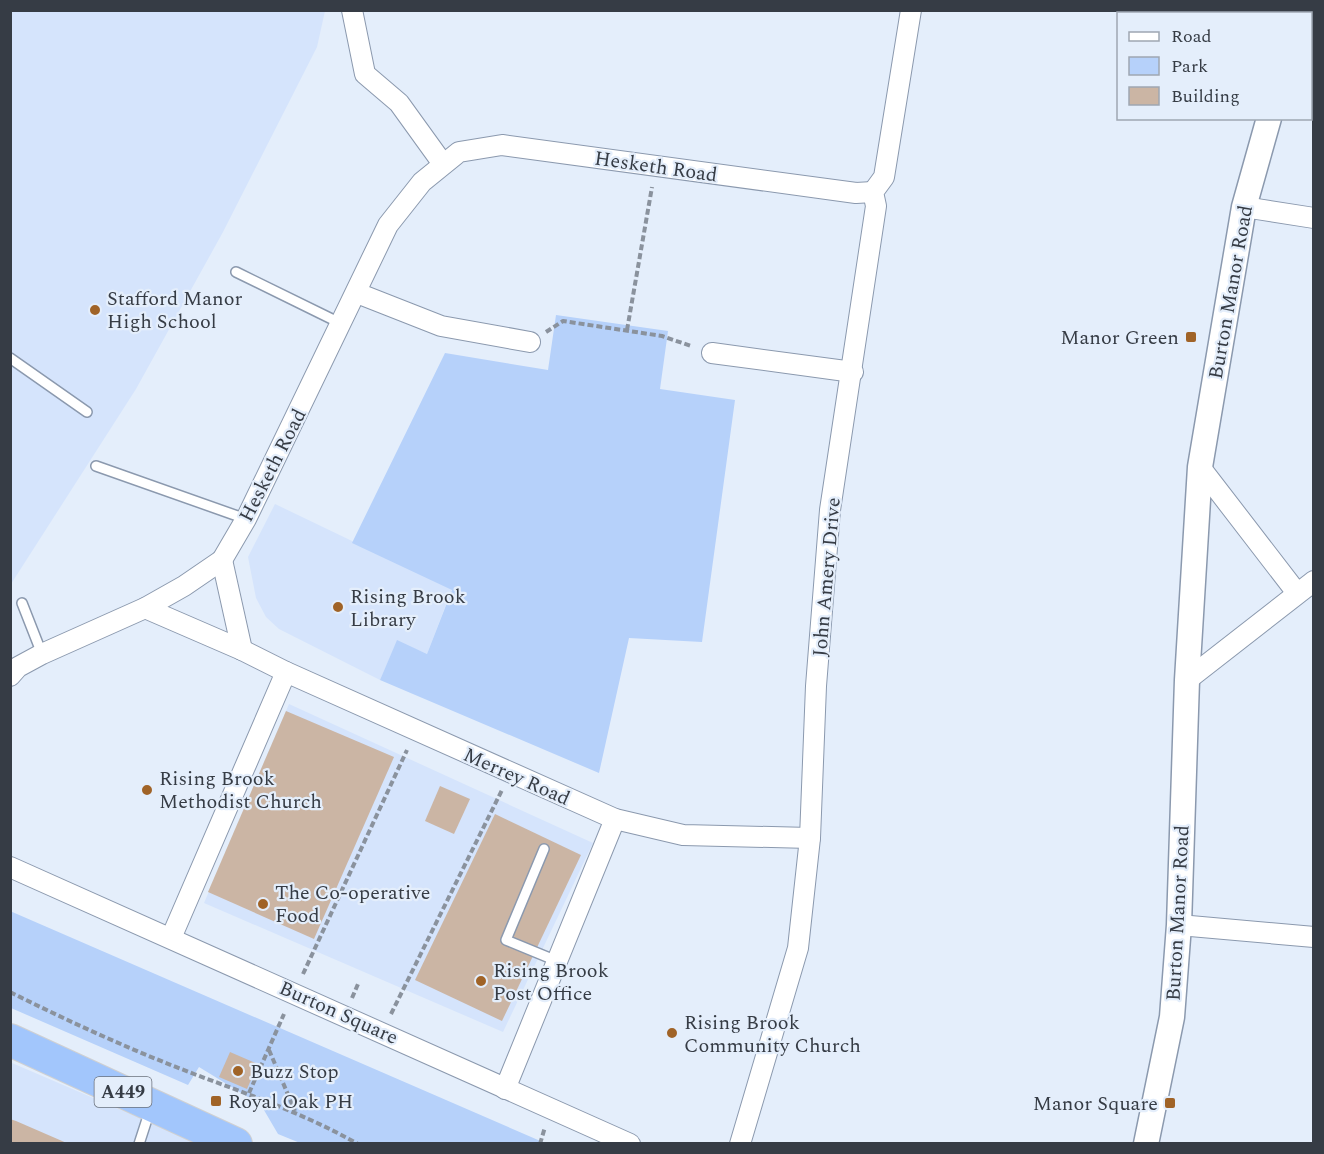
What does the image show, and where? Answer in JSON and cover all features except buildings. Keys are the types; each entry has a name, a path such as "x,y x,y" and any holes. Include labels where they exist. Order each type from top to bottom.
{"highway":[{"name":"A449","path":"10,1040 236,1143"}],"street":[{"path":"352,10 365,74 399,103 442,164"},
{"name":"John Amery Drive","path":"740,1143 798,948 810,838 816,686 831,510 876,206 873,192 884,177 911,10"},
{"name":"Burton Manor Road","path":"1146,1143 1172,1017 1179,925 1187,680 1200,467 1244,207 1268,120"},
{"name":"Hesketh Road","path":"10,676 18,668 42,654 144,608 184,586 222,560 246,519 388,225 422,182 459,152 502,145 856,193 873,192"},
{"path":"1244,207 1314,218"},
{"path":"357,292 441,326 530,342"},
{"path":"712,353 853,372"},
{"path":"1200,467 1297,593"},
{"path":"222,560 242,650"},
{"path":"1187,680 1314,581"},
{"name":"Merrey Road","path":"144,608 615,819 683,835 810,838"},
{"path":"171,938 286,672"},
{"path":"505,1089 615,819"},
{"name":"Burton Square","path":"10,867 383,1031 505,1089 630,1143"},
{"path":"1179,925 1314,937"}],"lane":[{"path":"236,272 342,324"},
{"path":"10,358 87,412"},
{"path":"96,466 246,519"},
{"path":"22,603 42,654"},
{"path":"544,849 506,940 557,961"},
{"path":"138,1143 151,1104"}],"path":[{"path":"627,330 656,166"},
{"path":"530,342 563,321 662,336 712,353"},
{"path":"249,1093 416,730"},
{"path":"383,1031 511,773"},
{"path":"10,992 58,1016 183,1070 295,1112 358,1143"},
{"path":"269,1050 295,1112"}],"shaded area":[{"name":"Stafford Manor High School","path":"11,11 325,11 317,47 223,232 136,389 11,584"},
{"path":"275,504 452,589 427,654 397,641 380,680 279,629 266,617 256,598 248,557"},
{"path":"289,704 593,843 503,1032 204,903"},
{"path":"10,1062 12,1063 198,1143 11,1143"}],"green space":[{"path":"556,315 668,331 660,389 735,400 702,642 629,638 599,773 380,680 397,640 427,654 452,590 352,543 445,353 548,370"},
{"path":"10,911 545,1143 300,1143 278,1134 261,1105 199,1067 188,1085 11,1008"}],"place":[{"name":"Stafford Manor High School","path":"95,310"},
{"name":"Manor Green","path":"1191,337"},
{"name":"Rising Brook Library","path":"338,607"},
{"name":"Rising Brook Methodist Church","path":"147,790"},
{"name":"The Co-operative Food","path":"263,904"},
{"name":"Rising Brook Post Office","path":"481,981"},
{"name":"Rising Brook Community Church","path":"672,1033"},
{"name":"Buzz Stop","path":"238,1071"},
{"name":"Royal Oak PH","path":"216,1101"},
{"name":"Manor Square","path":"1170,1103"}]}
